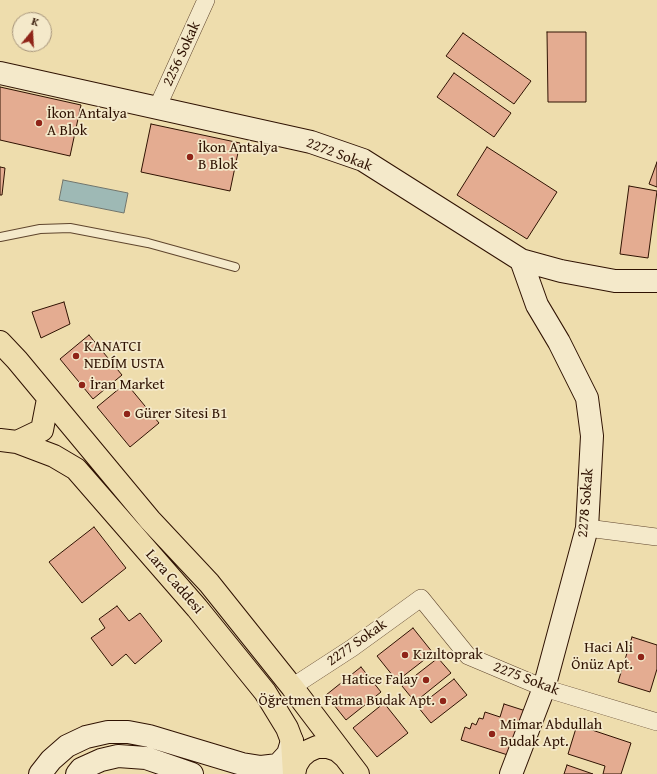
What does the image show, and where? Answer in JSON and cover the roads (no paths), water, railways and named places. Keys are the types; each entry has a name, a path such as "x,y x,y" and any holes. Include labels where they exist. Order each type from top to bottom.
{"main road":[{"path":"0,342 17,360 150,520 209,583 292,687 348,765"},
{"path":"9,441 42,430 48,399"},
{"name":"Lara Caddesi","path":"9,441 54,456 76,469 266,692 287,728 293,758"},
{"path":"293,758 318,747 328,747 337,750 348,765 358,774"}],"street":[{"name":"2256 Sokak","path":"157,108 206,0"},
{"name":"2272 Sokak","path":"0,73 311,142 363,160 521,260 561,272 614,281 657,281"},
{"name":"2278 Sokak","path":"511,774 544,688 587,528 592,436 587,398 559,342 537,305 521,260"},
{"path":"587,528 657,537"},
{"name":"2277 Sokak","path":"292,687 352,648 421,598"},
{"name":"2275 Sokak","path":"421,598 468,656 544,688 657,722"},
{"path":"40,774 51,760 67,746 86,737 108,732 128,732 149,736 242,764 261,767 293,758"},
{"path":"77,774 82,769 101,760 118,756 146,758 192,774"}],"lane":[{"path":"0,237 40,229 70,228 148,243 235,266"}],"water":[{"path":"63,180 128,193 124,213 59,200"}],"place":[{"name":"İkon Antalya A Blok","path":"39,123"},
{"name":"İkon Antalya B Blok","path":"190,157"},
{"name":"KANATCI NEDÍM USTA","path":"76,356"},
{"name":"İran Market","path":"82,385"},
{"name":"Gürer Sitesi B1","path":"127,414"},
{"name":"Kızıltoprak","path":"405,655"},
{"name":"Haci Ali Önüz Apt.","path":"641,657"},
{"name":"Hatice Falay","path":"426,680"},
{"name":"Öğretmen Fatma Budak Apt.","path":"443,701"},
{"name":"Mimar Abdullah Budak Apt.","path":"492,734"}]}
